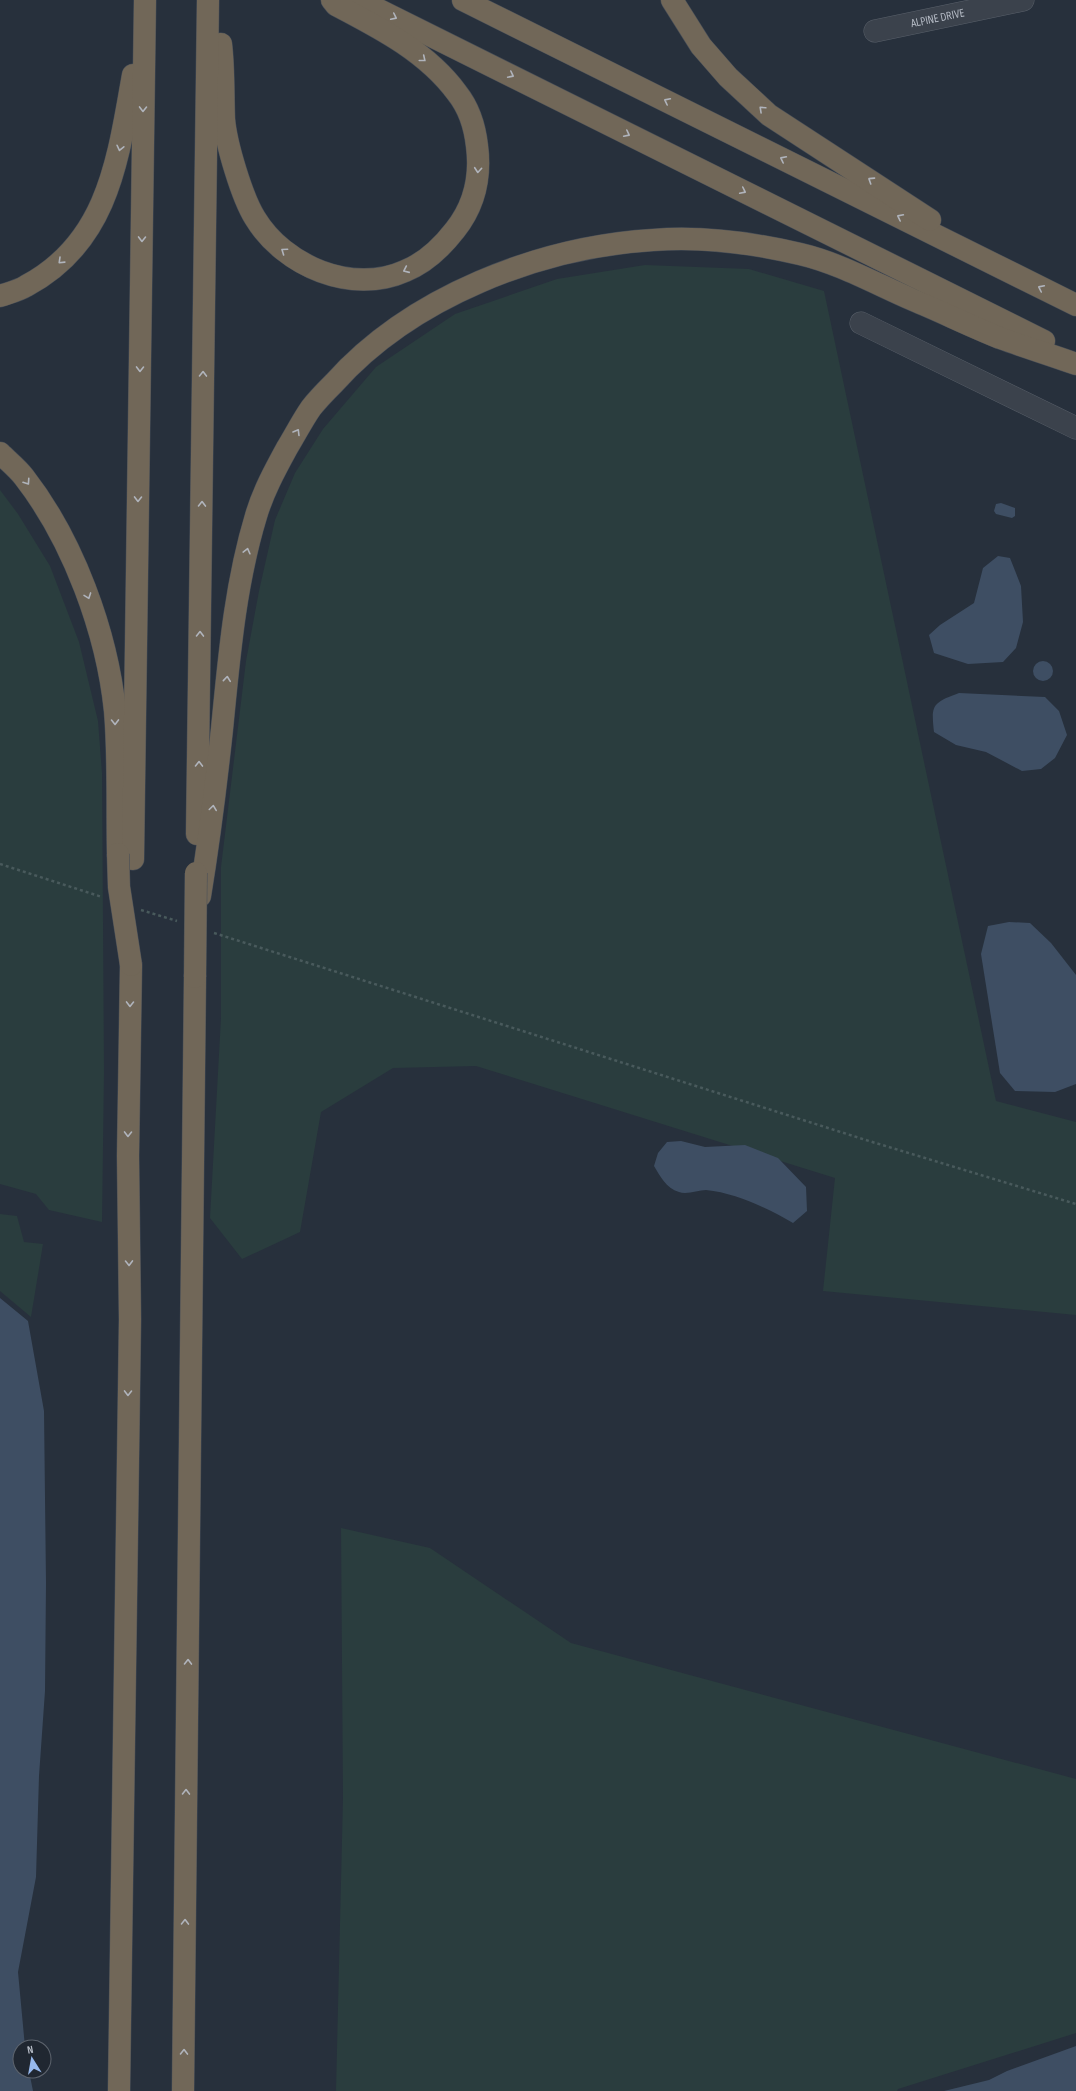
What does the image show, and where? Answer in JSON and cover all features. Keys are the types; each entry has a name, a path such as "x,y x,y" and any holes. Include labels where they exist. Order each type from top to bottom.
{"highway":[{"path":"183,2091 195,977 200,874 208,0"},
{"path":"216,0 221,48 225,122 244,195 255,218 274,244 300,262 323,273 350,278 376,279 405,272 430,257 448,240 462,221 473,200 478,168 476,134 469,113 458,94 437,71 381,28 336,5 332,0"},
{"path":"359,0 1076,357"},
{"path":"464,0 1076,305"},
{"path":"672,0 701,46 728,77 769,115 874,182 1008,271"},
{"path":"0,296 26,286 55,266 76,246 96,217 113,174 145,7"},
{"path":"119,2091 130,1319 128,1156 131,964 119,887 126,856 145,7"},
{"path":"200,874 216,788 231,644 245,556 257,512 267,486 312,406 342,374 376,342 442,300 502,273 552,257 596,246 654,239 696,240 747,244 803,255 835,266 998,337 1076,364"},
{"path":"0,453 23,476 50,516 82,581 97,621 108,660 115,712 126,856"}],"street":[{"name":"ALPINE DRIVE","path":"875,31 1023,0"},
{"path":"861,323 1076,428"}],"path":[{"path":"0,864 108,899"},
{"path":"138,908 869,1141 1076,1204"}],"shaded area":[{"path":"645,265 749,269 824,291 996,1101 1076,1122 1076,1315 823,1291 835,1178 476,1066 393,1068 321,1112 300,1232 242,1259 210,1218 221,1018 221,867 246,661 259,591 275,520 295,473 323,429 376,367 455,314 557,279"},
{"path":"0,490 18,514 50,566 79,642 98,721 102,773 104,1071 102,1222 49,1210 36,1194 0,1184"},
{"path":"0,1214 17,1216 24,1242 43,1244 31,1317 0,1291"},
{"path":"341,1528 430,1548 571,1643 1076,1779 1076,2033 898,2089 897,2091 336,2091 343,1798"}],"water":[{"path":"1001,503 1015,508 1015,516 1012,518 996,514 994,511 996,504"},
{"path":"998,556 1010,558 1021,586 1023,622 1016,648 1003,662 968,664 934,653 929,635 940,625 974,603 983,568"},
{"path":"1043,661 1050,664 1053,671 1050,678 1043,681 1036,678 1033,671 1036,664"},
{"path":"959,693 1045,697 1059,711 1067,735 1055,758 1041,769 1022,771 986,752 956,745 934,732 933,710 935,706 943,700"},
{"path":"1009,922 1030,923 1051,943 1076,975 1076,1084 1055,1092 1015,1091 1000,1073 981,954 988,926"},
{"path":"681,1141 705,1147 745,1145 778,1158 806,1187 807,1211 793,1223 762,1207 729,1194 706,1190 682,1193 670,1188 654,1166 658,1153 667,1142"},
{"path":"0,1298 28,1321 44,1411 46,1583 45,1691 39,1776 36,1877 18,1972 24,2039 12,2039 12,2079 31,2079 33,2091 0,2091"},
{"path":"1076,2046 1076,2091 944,2091 989,2080 1007,2071"}]}
